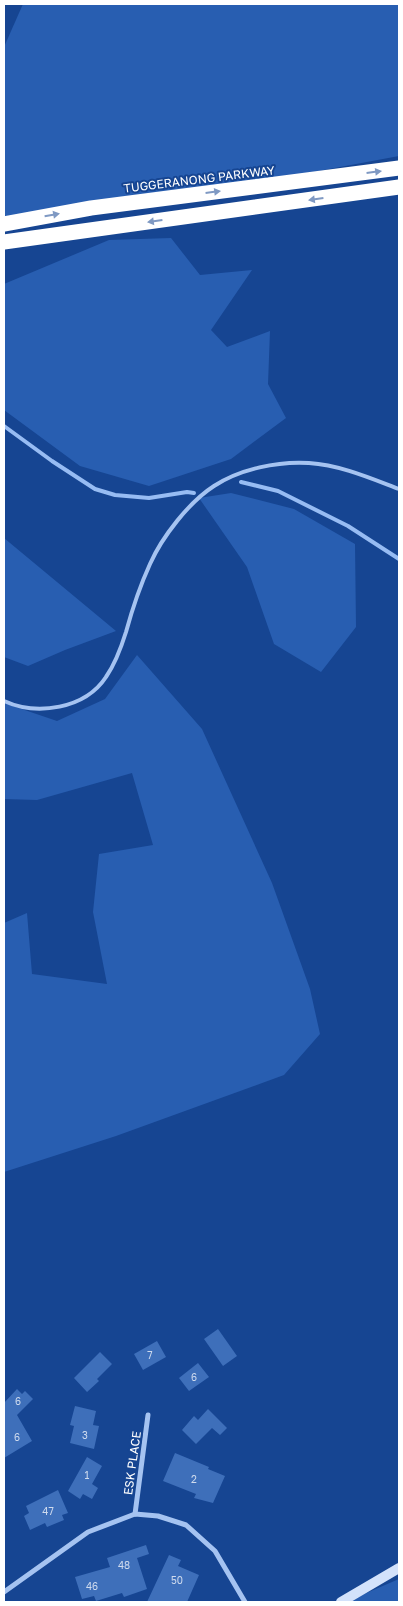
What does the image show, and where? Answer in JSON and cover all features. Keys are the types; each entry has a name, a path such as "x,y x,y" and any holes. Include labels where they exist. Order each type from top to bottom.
{"highway":[{"name":"TUGGERANONG PARKWAY","path":"4,224 91,208 399,168"},
{"path":"4,242 399,187"}],"main road":[{"path":"341,1602 399,1568"}],"street":[{"name":"ESK PLACE","path":"135,1514 148,1415"},
{"path":"4,1592 88,1532 135,1514 158,1516 186,1525 216,1551 246,1602"}],"lane":[{"path":"4,701 26,708 44,709 74,702 99,687 116,660 150,564 163,540 191,505 214,486 241,474 270,465 310,463 334,466 356,472 399,489"}],"shaded area":[{"path":"23,4 399,4 399,156 233,187 4,224 4,47"},
{"path":"171,238 200,275 252,270 211,330 227,347 270,331 268,384 286,418 231,459 149,486 80,466 4,410 4,284 109,240"},
{"path":"231,493 294,509 355,544 356,627 321,672 274,644 247,567 199,498"},
{"path":"4,538 116,631 28,666 4,657"},
{"path":"137,655 202,729 272,883 310,989 320,1034 284,1075 116,1136 4,1172 4,923 27,913 32,974 107,984 93,912 99,854 153,845 132,773 37,800 4,799 4,703 57,721 105,699"},
{"path":"399,1579 399,1602 350,1602 364,1594"}],"building":[{"path":"218,1329 237,1356 223,1366 204,1339"},
{"path":"157,1341 166,1357 143,1370 134,1354"},
{"path":"100,1352 112,1364 97,1379 99,1381 87,1392 74,1378"},
{"path":"198,1363 209,1377 189,1391 179,1378"},
{"path":"17,1389 22,1394 25,1391 33,1399 17,1415 32,1441 4,1458 4,1403"},
{"path":"75,1406 96,1411 93,1425 99,1426 94,1449 70,1443 74,1426 70,1425"},
{"path":"208,1409 227,1428 220,1435 212,1428 196,1444 182,1430 194,1416 198,1420"},
{"path":"175,1453 225,1476 213,1503 194,1498 196,1494 163,1481"},
{"path":"87,1457 102,1466 92,1484 98,1488 92,1499 83,1494 80,1499 68,1491"},
{"path":"58,1490 68,1513 62,1515 64,1520 47,1527 45,1523 30,1530 24,1516 29,1513 26,1506"},
{"path":"146,1545 149,1554 137,1558 147,1589 124,1597 122,1593 96,1601 94,1596 82,1599 75,1577 110,1567 107,1558"},
{"path":"169,1555 181,1560 178,1566 199,1575 187,1602 147,1602"}],"waterway":[{"path":"4,426 95,489 115,495 149,498 187,492 194,493"},
{"path":"241,482 278,491 348,526 399,559"}]}
